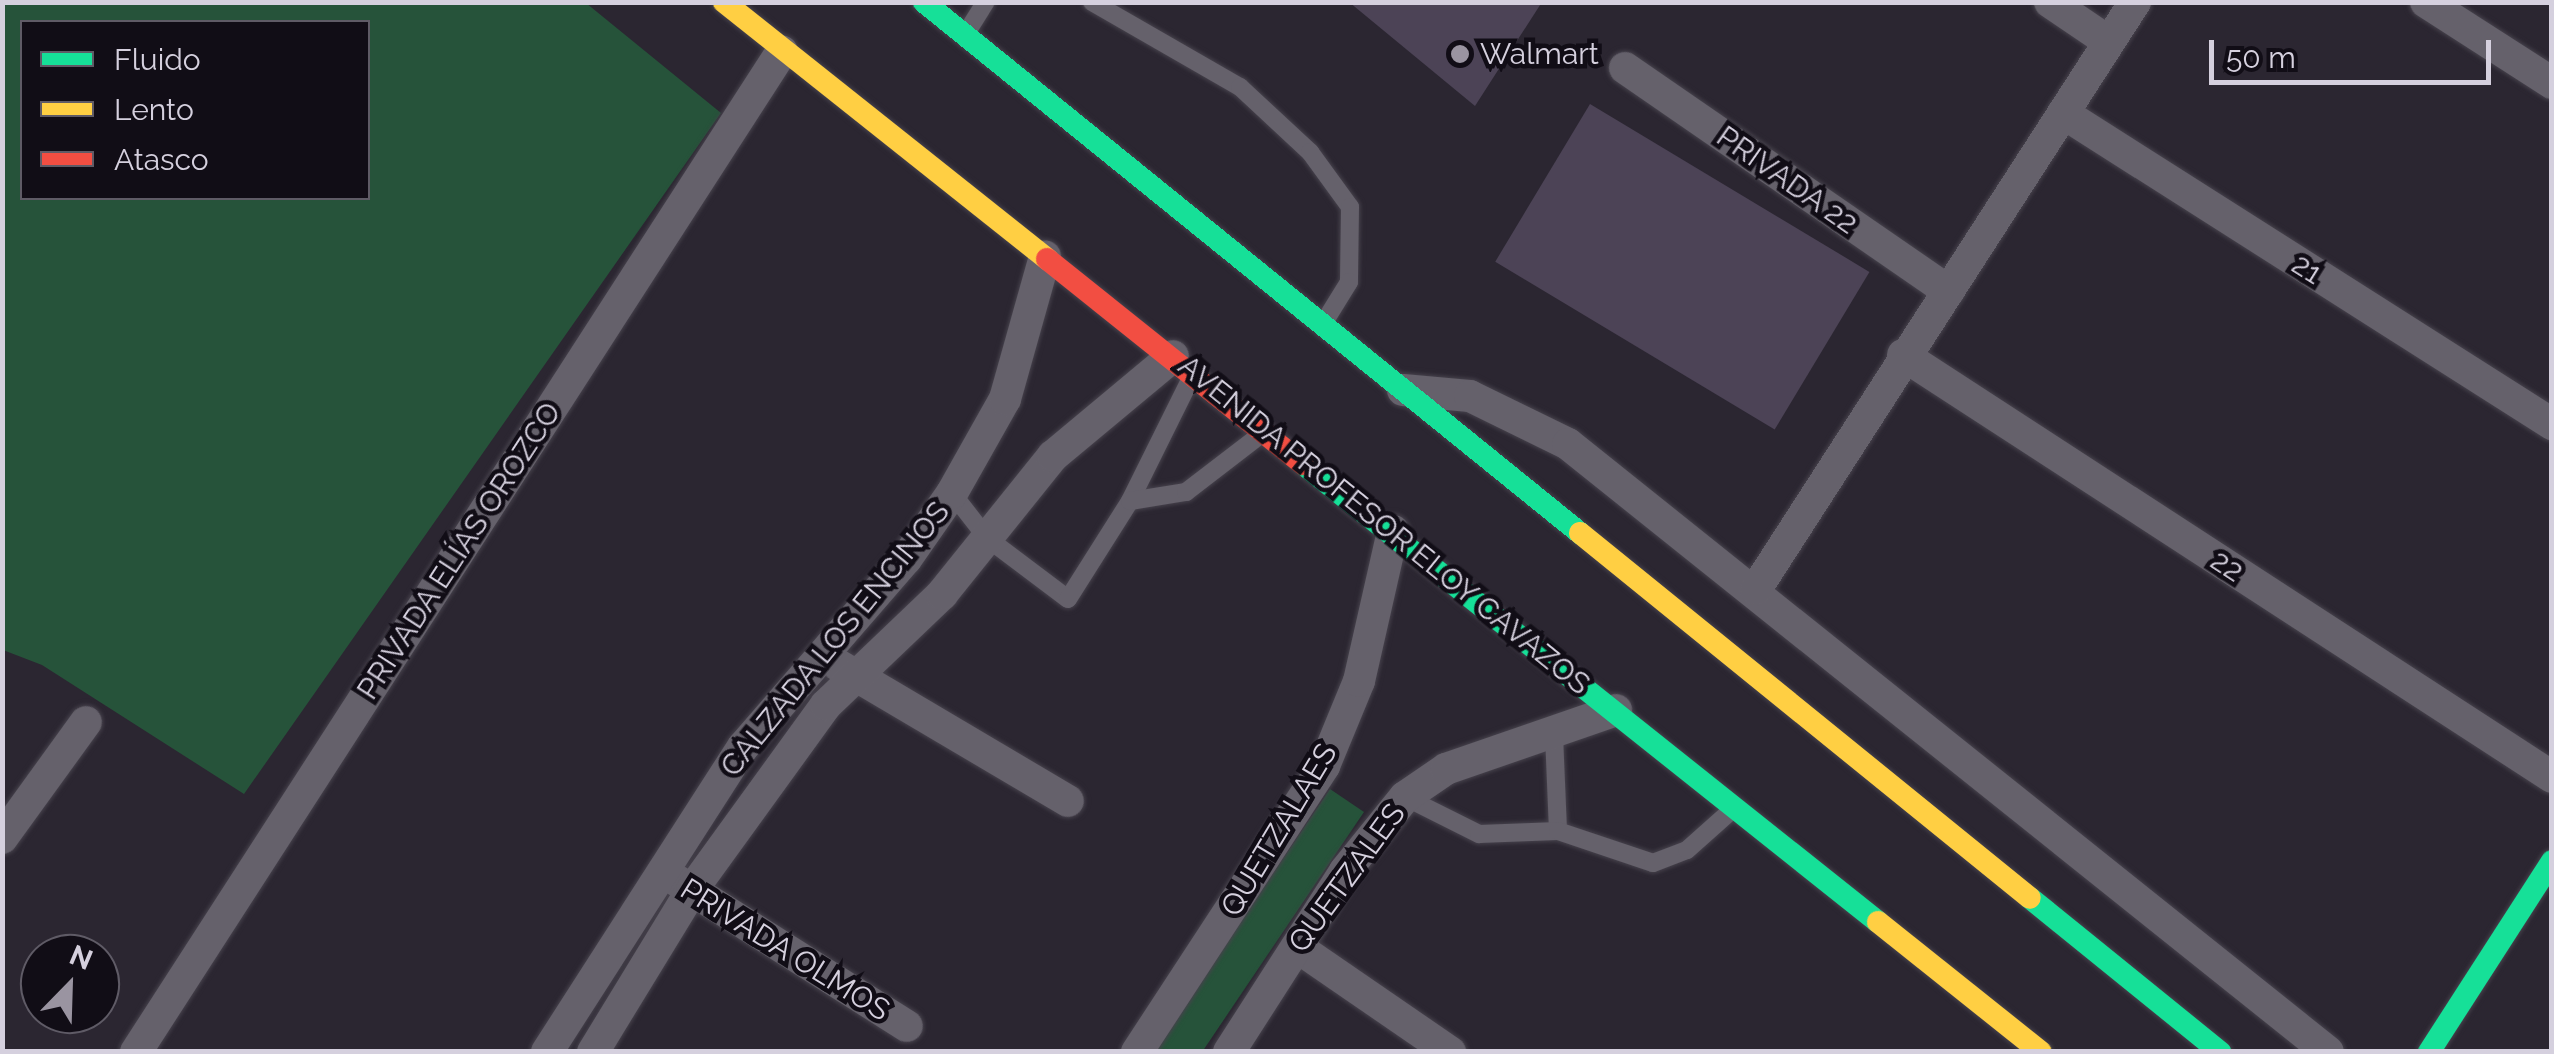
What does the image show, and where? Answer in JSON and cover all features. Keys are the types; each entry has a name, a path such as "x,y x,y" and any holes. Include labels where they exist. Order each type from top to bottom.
{"main road":[{"name":"AVENIDA PROFESOR ELOY CAVAZOS","path":"724,2 1268,429 2041,1052"},
{"path":"924,2 2220,1052"},
{"path":"2429,1052 2552,861"}],"street":[{"path":"2050,2 2109,42"},
{"path":"1756,589 2135,2"},
{"path":"2426,2 2552,83"},
{"name":"PRIVADA ELÍAS OROZCO","path":"136,1052 782,51"},
{"name":"PRIVADA 22","path":"1625,68 1948,292"},
{"name":"21","path":"2063,114 2552,424"},
{"name":"CALZADA LOS ENCINOS","path":"548,1052 742,748 952,493 1006,399 1045,256"},
{"name":"22","path":"1904,356 2552,778"},
{"name":"CALZADA LOS ENCINOS","path":"594,1052 692,890 786,755 854,676 942,594 1053,456 1184,365"},
{"path":"1401,390 1470,396 1529,419 1756,589 2328,1052"},
{"name":"QUETZALAES","path":"1137,1052 1324,766 1358,681 1393,531"},
{"path":"822,654 1068,800"},
{"name":"QUETZALES","path":"1229,1052 1296,947 1406,796 1446,769 1616,710"},
{"path":"4,832 86,722"},
{"name":"PRIVADA OLMOS","path":"663,873 907,1026"},
{"path":"1296,947 1450,1052"}],"lane":[{"path":"965,36 986,2"},
{"path":"1092,2 1240,86 1310,152 1350,207 1350,282 1322,326"},
{"path":"952,493 986,538 1068,599 1130,501 1184,365"},
{"path":"1130,501 1186,492 1268,429"},
{"path":"1554,734 1558,831"},
{"path":"1406,796 1479,834 1558,831 1653,864 1687,850 1737,805"}],"green space":[{"path":"2,3 586,3 721,113 244,794 42,665 3,650"},
{"path":"1330,789 1364,812 1202,1052 1160,1052 1155,1048"}],"building":[{"name":"Walmart","path":"1349,2 1542,2 1475,106"},
{"path":"1590,104 1869,272 1775,430 1495,262"}],"traffic: fast":[{"path":"924,2 1580,533"},
{"path":"1303,464 1878,922"},
{"path":"2429,1052 2552,861"},
{"path":"2030,898 2220,1052"}],"traffic: slow":[{"path":"724,2 1047,259"},
{"path":"1580,533 2030,898"},
{"path":"1878,922 2041,1052"}],"traffic: jam":[{"path":"1047,259 1303,464"}],"place":[{"name":"Walmart","path":"1460,54"}]}
